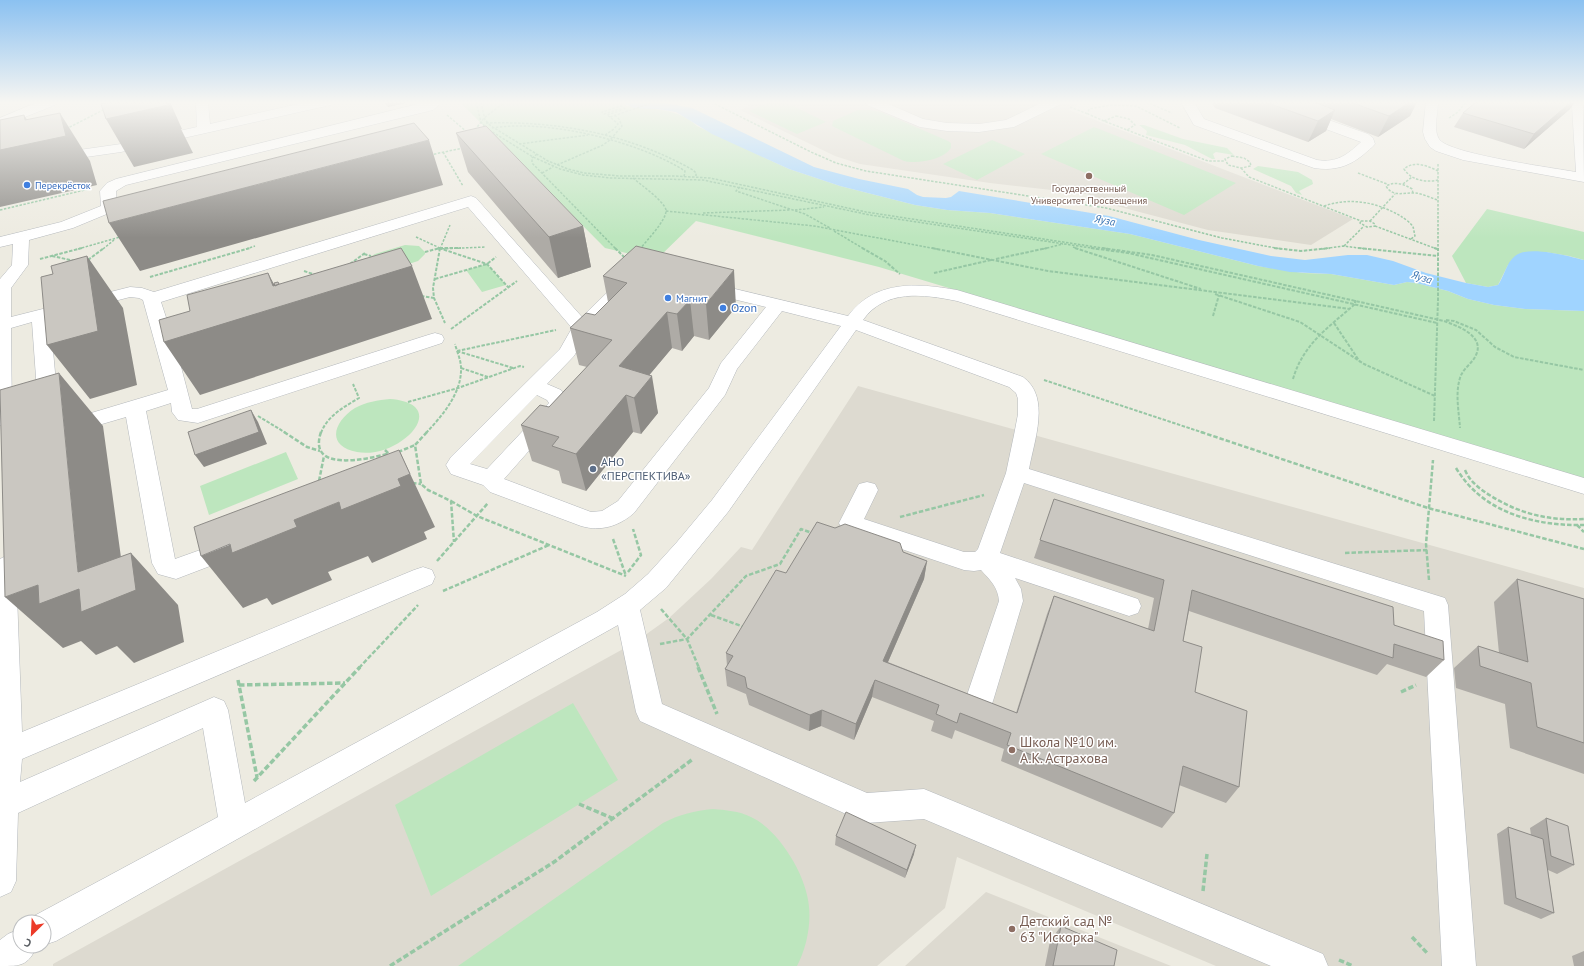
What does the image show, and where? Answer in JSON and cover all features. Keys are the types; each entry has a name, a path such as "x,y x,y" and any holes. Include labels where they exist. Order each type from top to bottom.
{"street":[{"path":"0,170 66,156 125,147"},
{"path":"2,441 2,288 20,265 20,261 10,239 67,225 116,205 105,192 112,186 121,182 260,147"},
{"path":"1268,147 1314,164 1324,166 1338,166 1364,147"},
{"path":"1438,147 1448,152 1463,156 1584,178 1581,147"},
{"path":"151,300 465,203 510,246 580,327"},
{"path":"635,268 632,278 580,327 567,352 458,462 457,465 459,468 589,520 595,521 606,519 619,513 626,507 718,390 728,367 778,304"},
{"path":"688,283 853,323 1016,382 1026,393 1029,406 1014,480 988,553 979,562 964,561 850,523 866,490"},
{"path":"52,924 232,815 606,620 627,606 657,581 673,564 720,506 867,304 874,300 898,292 908,285 970,299 1290,396 1434,446 1461,449 1584,486"},
{"path":"1,326 130,292 148,295 151,300 169,356 182,412 191,417 347,369 435,339"},
{"path":"41,315 50,429 134,408 179,394"},
{"path":"169,356 222,340"},
{"path":"496,483 559,402 554,394 539,380"},
{"path":"134,408 166,567 176,569 248,542"},
{"path":"1014,480 1436,605 1459,966"},
{"path":"0,881 3,805 9,751 4,543"},
{"path":"984,558 1130,606"},
{"path":"979,701 1012,594 984,558"},
{"path":"9,751 234,656 428,590"},
{"path":"627,606 650,712 866,808 924,804 1310,966"},
{"path":"3,805 214,710 232,815"},
{"path":"0,961 12,952"}],"path":[{"path":"516,147 533,157 553,166 583,175 634,177 696,176 886,215 1152,255 1437,319 1461,327 1474,338 1477,343 1477,351 1463,371 1459,386 1461,449 1467,476 1481,489 1506,505 1533,516 1561,520 1584,519"},
{"path":"525,147 567,169 591,174 634,177 663,204 666,211 664,219 635,268 532,162 533,157 537,154"},
{"path":"542,173 553,166 598,147"},
{"path":"635,147 674,164 685,171 683,177"},
{"path":"645,147 694,170 696,176"},
{"path":"801,147 836,163 866,171 1088,205 1253,245 1301,251 1343,246 1438,256"},
{"path":"1171,147 1208,161 1225,161 1232,166 1241,168 1249,167 1251,164 1244,158 1234,156 1226,158 1225,161"},
{"path":"1430,603 1426,544 1434,446 1438,300 1438,147"},
{"path":"428,155 466,148"},
{"path":"443,152 465,203 440,248 433,288 434,298 449,330 532,270"},
{"path":"1438,171 1424,166 1405,167 1405,172 1412,177 1430,181 1438,180"},
{"path":"1241,168 1248,177 1299,195 1361,221 1370,221 1375,224 1375,226"},
{"path":"1364,176 1387,184 1402,184 1412,189 1413,193"},
{"path":"683,177 739,187 870,215 1065,242 1150,258 1437,323"},
{"path":"1402,184 1412,177"},
{"path":"0,210 121,182"},
{"path":"1387,184 1386,186 1388,190 1396,194 1408,195 1413,193 1438,200"},
{"path":"741,185 736,191 794,210 832,229 885,261 908,285 994,260 1065,242 1300,322 1321,334 1360,362 1435,396"},
{"path":"1370,221 1396,194"},
{"path":"1324,206 1344,201 1367,203 1383,208 1402,216 1414,226 1415,236 1411,239"},
{"path":"693,214 810,209 825,206 827,204"},
{"path":"666,211 785,222 832,229 1062,273 1350,309"},
{"path":"1361,221 1360,222 1364,226 1375,226 1438,249"},
{"path":"1343,246 1364,226"},
{"path":"20,261 52,256 124,236"},
{"path":"414,236 440,248 487,264 508,287"},
{"path":"84,263 116,238"},
{"path":"143,279 257,246"},
{"path":"425,252 440,248 510,246"},
{"path":"435,279 487,264 510,246"},
{"path":"347,266 370,249"},
{"path":"364,254 371,256"},
{"path":"52,256 77,261"},
{"path":"1213,316 1219,295"},
{"path":"419,296 434,298"},
{"path":"1290,396 1296,364 1303,352 1355,304 1355,300"},
{"path":"1437,319 1454,321 1476,330 1495,347 1514,357 1584,370"},
{"path":"1334,323 1360,362"},
{"path":"457,351 580,327"},
{"path":"457,351 513,368"},
{"path":"457,351 461,368 488,378"},
{"path":"408,402 488,378 520,366 539,380"},
{"path":"320,451 319,434 324,425 332,416 359,398 347,369"},
{"path":"1016,382 1028,375 1428,508 1584,549"},
{"path":"238,403 307,447 320,451 324,456 333,459 352,460 388,454 408,449 416,445"},
{"path":"1434,446 1457,469 1460,476 1474,490 1506,511 1519,517 1557,525 1584,525"},
{"path":"385,450 392,460"},
{"path":"318,486 324,456"},
{"path":"862,527 1014,480"},
{"path":"406,483 421,484"},
{"path":"232,815 257,778 346,683 428,590 477,516 496,483"},
{"path":"451,501 477,516 626,576"},
{"path":"606,519 626,576"},
{"path":"606,519 633,527 642,554 626,576"},
{"path":"1576,525 1584,532"},
{"path":"656,645 687,639 746,576 780,564 801,529 819,535"},
{"path":"428,590 549,545"},
{"path":"710,614 745,627"},
{"path":"234,656 257,778"},
{"path":"239,685 346,683"},
{"path":"390,966 554,862 717,741"},
{"path":"579,804 613,818"},
{"path":"1200,920 1207,854"},
{"path":"1412,937 1433,960"}],"shaded area":[{"path":"817,147 1166,147 1353,219 1311,245 1208,230 1113,205 1087,194 990,183 860,164 835,156"},
{"name":"Школа №10 им. А.К. Астрахова","path":"858,386 1584,588 1584,966 1216,966 957,857 945,908 877,966 53,966 53,964 634,643 669,618 711,579 741,547 752,550"},
{"name":"Детский сад № 63 \"Искорка\"","path":"986,892 1171,966 905,966"}],"green space":[{"path":"505,147 742,147 789,169 840,186 915,205 947,210 990,213 1130,234 1258,266 1303,273 1331,274 1394,285 1407,282 1416,283 1448,291 1468,299 1494,305 1525,309 1584,311 1584,479 879,267 696,221 656,260 605,248"},
{"path":"875,147 951,147 942,156 930,160 916,162 904,161"},
{"path":"978,147 1009,147 1025,154 977,180 943,164"},
{"path":"1055,147 1145,147 1236,183 1184,215 1041,154"},
{"path":"1189,147 1223,147 1227,148 1234,155 1216,152 1213,154 1215,159 1212,159"},
{"path":"1258,166 1298,172 1312,180 1313,184 1299,191 1302,195 1296,193 1291,186 1253,169"},
{"path":"1487,209 1584,232 1584,260 1545,252 1508,265 1498,285 1488,287 1466,283 1452,256"},
{"path":"405,245 419,246 425,254 418,261 384,272 365,260 375,254"},
{"path":"487,264 506,285 482,292 466,270"},
{"path":"390,399 409,403 418,411 419,420 413,430 403,440 389,448 373,452 357,452 347,449 341,445 337,439 336,433 338,426 347,414 363,404"},
{"path":"286,452 298,479 209,515 200,486"},
{"path":"573,703 618,780 431,896 395,805"},
{"path":"713,809 742,813 761,823 772,832 781,843 797,868 807,895 809,922 803,952 797,966 458,966 663,823 687,813"}],"water":[{"name":"Яуза","path":"741,147 773,147 814,167 859,179 908,189 923,197 946,198 951,197 959,191 1109,216 1199,240 1271,256 1305,260 1348,255 1367,255 1393,261 1426,273 1488,287 1498,285 1509,262 1515,256 1529,251 1548,252 1584,260 1584,311 1525,309 1494,305 1468,299 1448,291 1416,283 1407,282 1394,285 1331,274 1290,272 1258,266 1130,234 990,213 947,210 915,205 840,186 789,169"}],"building":[{"path":"0,147 14,147 0,150"},
{"path":"318,147 402,147 109,223 103,201"},
{"path":"469,147 506,147 583,226 549,237"},
{"path":"636,246 734,270 706,304 690,300 677,314 667,312 619,366 652,376 634,398 626,395 576,454 552,446 559,437 521,425 540,405 549,407 612,340 570,328 586,313 595,315 627,283 603,276"},
{"path":"401,248 412,266 164,342 159,320 190,311 187,295 268,273 273,286"},
{"path":"87,256 98,331 47,345 41,277 53,274 51,266"},
{"path":"278,282 279,284 275,286 274,283"},
{"path":"59,373 78,572 131,553 136,590 81,612 79,589 39,604 38,585 5,597 0,390"},
{"path":"251,410 259,432 195,455 188,432"},
{"path":"399,450 410,474 398,479 401,486 341,510 339,502 294,520 297,527 232,553 230,544 201,556 194,527"},
{"path":"1054,499 1393,607 1394,625 1443,641 1444,660 1394,644 1393,658 1192,590 1183,641 1202,647 1195,692 1247,711 1239,787 1183,766 1174,813 1007,745 1011,733 960,713 957,723 936,714 939,705 875,680 856,724 822,710 810,715 747,688 745,677 725,669 733,656 726,653 776,570 786,573 817,522 835,528 845,524 900,543 903,552 927,561 883,661 1017,713 1054,596 1154,631 1164,580 1040,540"},
{"path":"1517,579 1584,599 1584,743 1537,727 1531,683 1480,666 1478,646 1528,662"},
{"path":"846,812 916,845 907,870 836,836"},
{"path":"1546,818 1568,826 1574,865 1551,856"},
{"path":"1508,827 1543,839 1554,913 1516,898"},
{"path":"1061,926 1117,950 1114,966 1053,966"}],"place":[{"name":"Государственный Университет Просвещения","path":"1089,176"},
{"name":"Перекрёсток","path":"27,185"},
{"name":"Магнит","path":"668,298"},
{"name":"Ozon","path":"723,308"},
{"name":"АНО «ПЕРСПЕКТИВА»","path":"593,469"},
{"name":"Школа №10 им. А.К. Астрахова","path":"1012,750"},
{"name":"Детский сад № 63 \"Искорка\"","path":"1012,929"}]}
